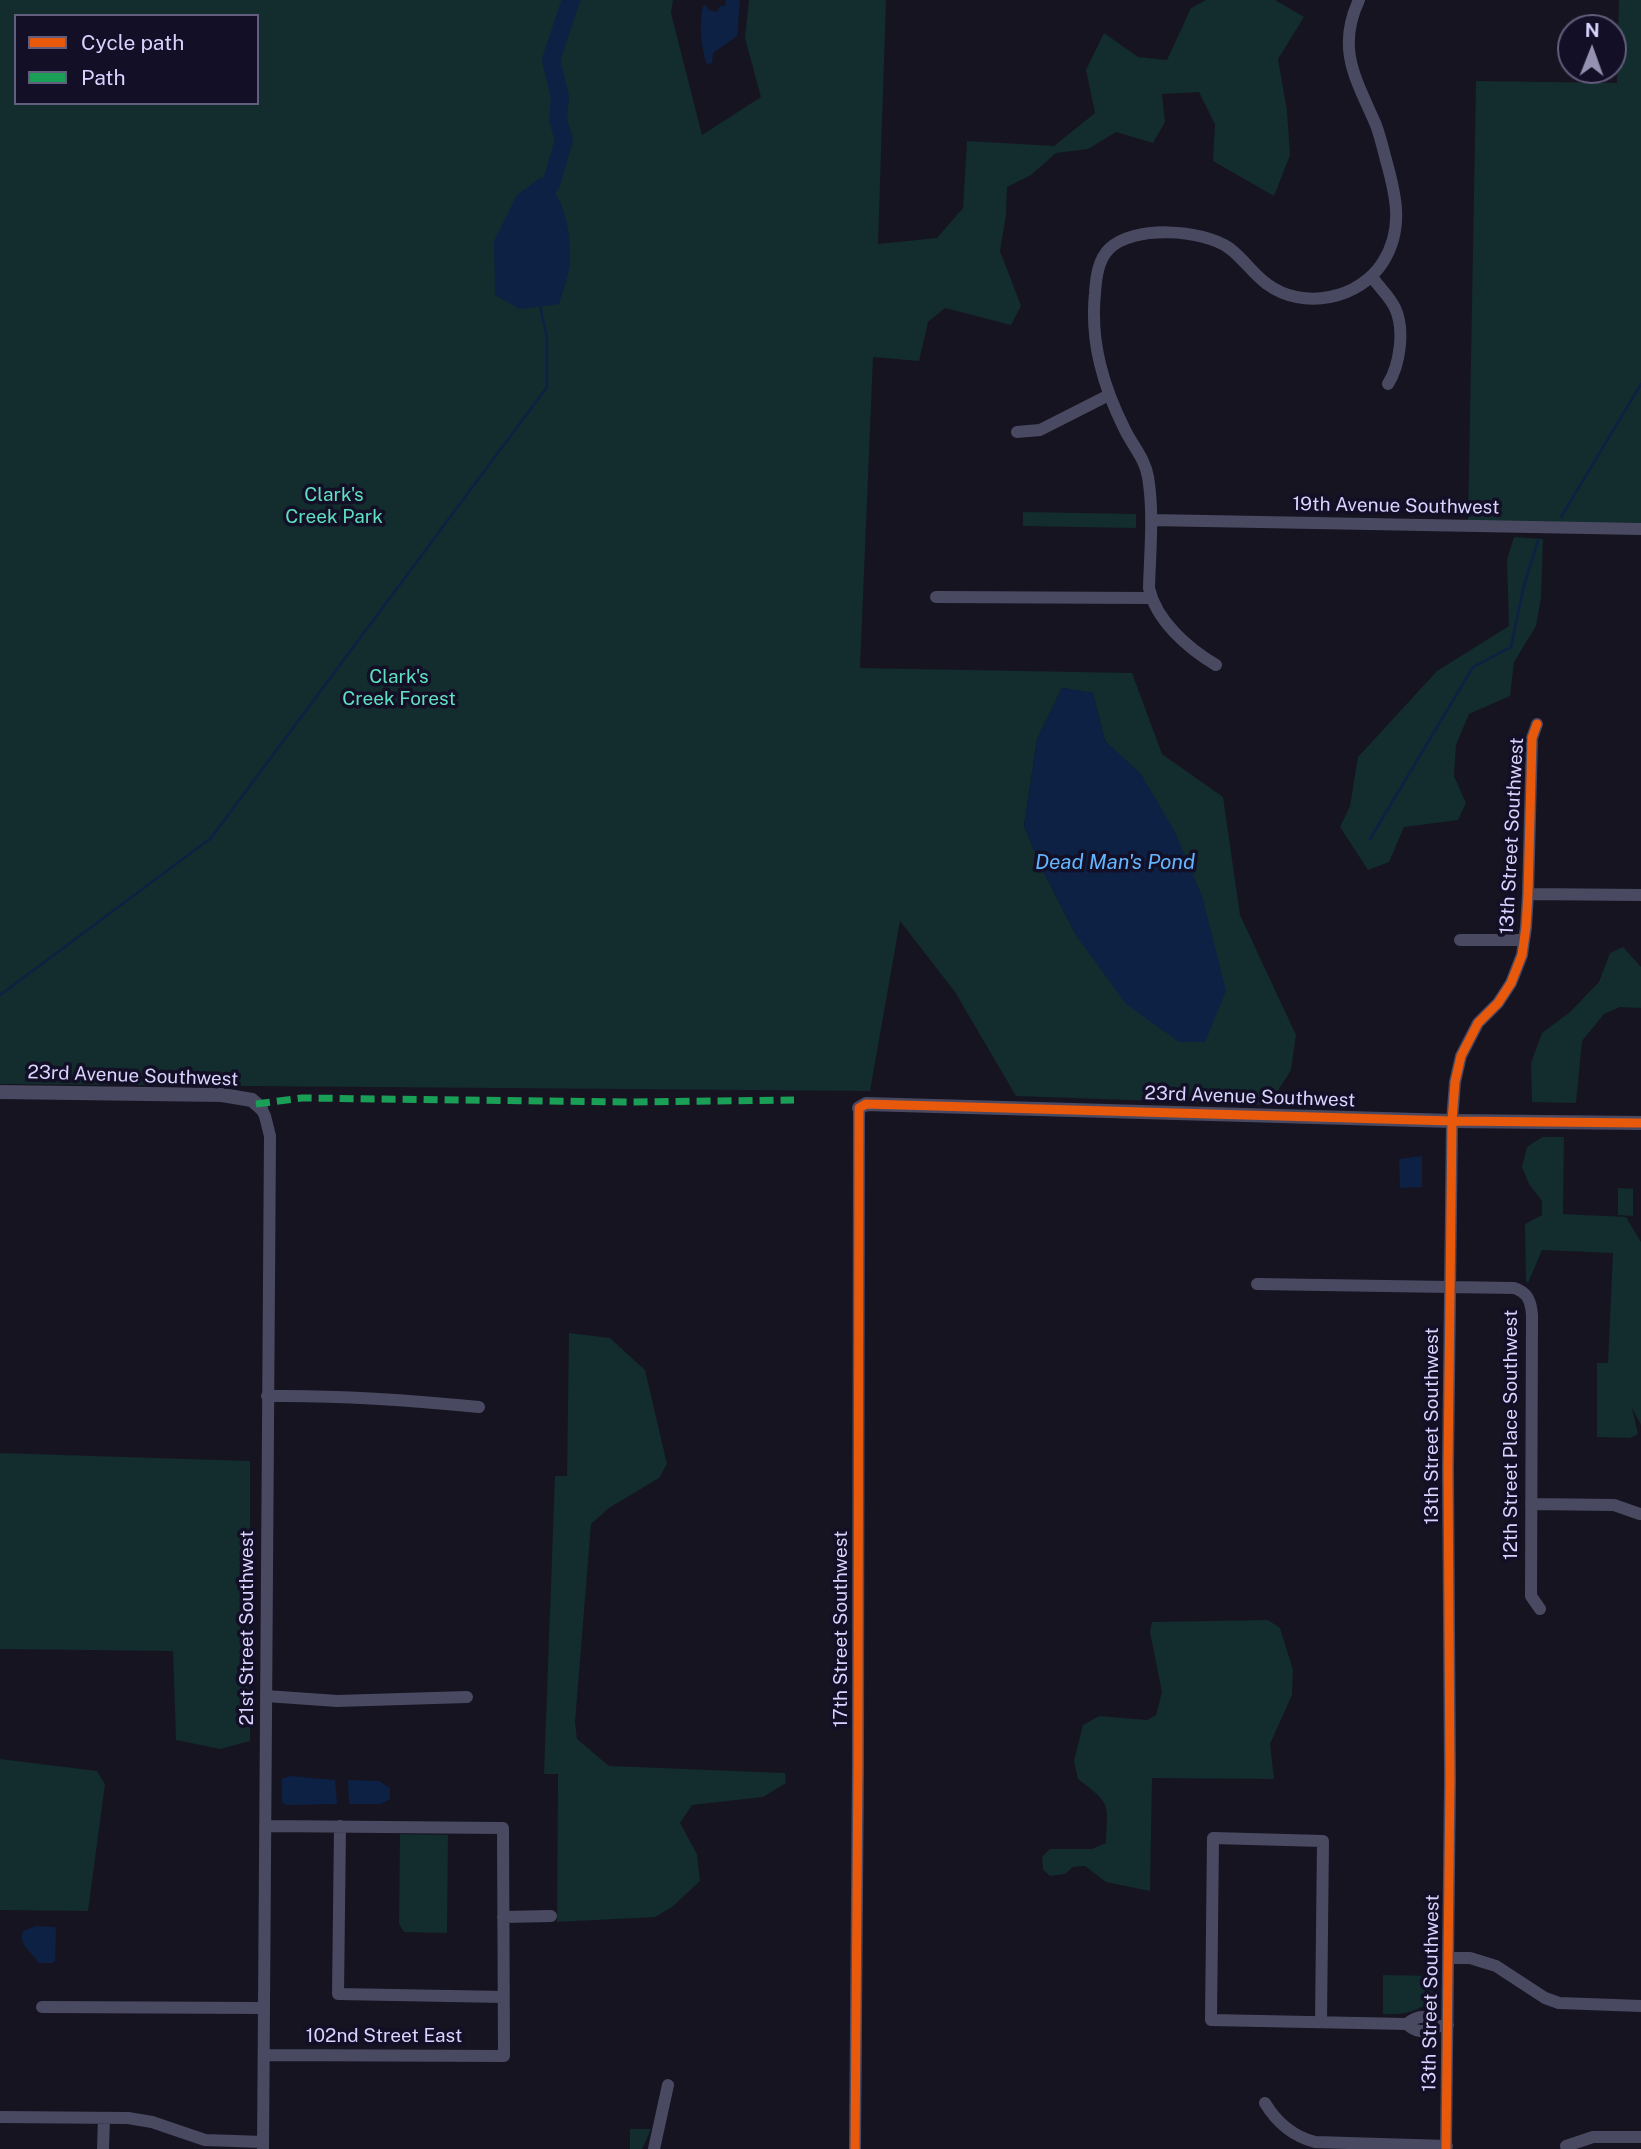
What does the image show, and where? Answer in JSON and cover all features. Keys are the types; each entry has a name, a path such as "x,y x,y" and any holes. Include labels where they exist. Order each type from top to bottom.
{"street":[{"path":"1216,665 1184,642 1151,598 1151,520 1145,466 1110,395 1096,354 1093,314 1099,267 1105,253 1118,241 1130,235 1144,233 1202,236 1228,247 1266,284 1301,297 1320,299 1336,296 1357,288 1372,277 1390,250 1397,218 1390,175 1377,127 1362,97 1349,58 1348,33 1359,0"},
{"path":"1372,277 1394,306 1399,324 1396,366 1388,384"},
{"path":"1017,432 1040,430 1110,395"},
{"name":"19th Avenue Southwest","path":"1151,520 1641,530"},
{"path":"936,597 1151,598"},
{"name":"13th Street Southwest","path":"1447,2148 1442,2025 1449,1958 1451,1121 1461,1056 1478,1023 1511,983 1522,955 1528,894 1532,738 1537,724"},
{"path":"1528,894 1641,895"},
{"path":"1460,940 1524,940"},
{"name":"23rd Avenue Southwest","path":"0,1092 222,1095 252,1100 261,1108"},
{"name":"23rd Avenue Southwest","path":"859,1108 866,1104 1451,1121 1641,1123"},
{"name":"21st Street Southwest","path":"261,1108 270,1136 263,2146"},
{"name":"17th Street Southwest","path":"855,2149 859,1108"},
{"path":"1257,1284 1451,1288"},
{"name":"12th Street Place Southwest","path":"1451,1288 1514,1288 1520,1290 1530,1301 1531,1596 1540,1609"},
{"path":"267,1396 341,1396 479,1407"},
{"path":"1531,1504 1614,1505 1640,1514"},
{"path":"266,1696 337,1702 467,1697"},
{"path":"265,1826 340,1826 503,1828 503,1997 338,1994 340,1826"},
{"path":"1321,2022 1322,1841 1213,1838 1212,2020 1407,2024 1417,2017 1422,2017 1442,2025"},
{"path":"503,1917 551,1916"},
{"path":"1449,1958 1470,1958 1496,1966 1545,1998 1559,2003 1641,2006"},
{"name":"102nd Street East","path":"264,2055 504,2056 503,1997"},
{"path":"43,2007 264,2008"},
{"path":"654,2149 668,2085"},
{"path":"1265,2103 1287,2129 1315,2142 1447,2148"},
{"path":"0,2117 128,2118 152,2122 205,2140 263,2146"},
{"path":"103,2149 104,2118"},
{"path":"1566,2146 1593,2137 1641,2137"}],"green space":[{"name":"Clark's Creek Forest","path":"0,0 673,0 671,13 702,135 761,97 745,38 749,0 886,0 878,244 937,238 963,208 967,141 1054,146 1095,113 1086,70 1104,33 1138,57 1167,60 1191,8 1206,0 1275,0 1304,17 1278,59 1287,111 1290,155 1274,196 1213,161 1215,124 1199,92 1162,94 1165,122 1153,143 1116,132 1088,149 1056,153 1031,175 1007,187 1000,251 1021,306 1011,325 945,308 928,322 919,361 873,357 860,668 1132,673 1162,754 1223,797 1240,915 1296,1035 1291,1070 1269,1105 1016,1096 955,992 900,921 870,1091 0,1084","holes":["1062,688 1093,693 1105,741 1141,775 1077,937 1044,873 1024,826 1037,739"]},
{"path":"1619,0 1641,0 1641,529 1468,526 1476,81 1627,84 1627,14 1619,14"},
{"path":"1023,512 1136,514 1136,528 1023,526"},
{"path":"1514,537 1543,539 1541,598 1536,626 1514,662 1510,696 1469,714 1456,745 1454,776 1466,803 1458,820 1404,827 1389,862 1368,870 1340,827 1350,806 1358,757 1437,671 1509,626 1507,560"},
{"path":"1623,947 1641,967 1641,1008 1620,1007 1604,1014 1582,1041 1576,1103 1532,1102 1531,1063 1542,1033 1570,1012 1599,982 1610,953"},
{"path":"1542,1137 1564,1137 1563,1214 1626,1217 1641,1242 1641,1425 1632,1408 1638,1434 1630,1438 1597,1437 1597,1363 1608,1363 1613,1253 1542,1250 1528,1283 1526,1281 1525,1224 1542,1215 1542,1201 1529,1184 1522,1167 1527,1147"},
{"path":"1618,1188 1633,1189 1633,1216 1618,1215"},
{"path":"569,1333 610,1338 645,1370 667,1464 659,1478 609,1508 591,1524 575,1722 577,1739 609,1766 785,1773 786,1783 763,1797 692,1805 680,1823 697,1854 700,1881 672,1907 655,1917 557,1922 558,1774 544,1774 555,1476 567,1476"},
{"path":"0,1453 250,1461 250,1741 220,1749 176,1740 173,1651 0,1649"},
{"path":"1268,1620 1280,1628 1293,1670 1292,1695 1270,1744 1274,1779 1152,1778 1150,1891 1106,1882 1085,1866 1073,1867 1065,1874 1050,1876 1043,1869 1042,1857 1050,1849 1092,1849 1106,1843 1105,1805 1097,1794 1078,1779 1074,1761 1083,1725 1099,1716 1147,1720 1156,1715 1162,1692 1150,1632 1152,1622"},
{"path":"0,1759 97,1771 105,1784 88,1911 0,1910"},
{"path":"400,1834 448,1835 447,1933 404,1932 399,1924"},
{"path":"1383,1975 1434,1976 1433,1999 1410,2012 1383,2014"},
{"path":"630,2129 651,2129 642,2149 630,2149"}],"water":[{"path":"726,0 740,0 737,36 713,53 712,63 707,64 701,35 703,6 717,12 720,6 725,6"},
{"path":"541,177 556,194 565,215 570,251 569,267 559,304 520,309 495,295 494,241 517,195"},
{"name":"Dead Man's Pond","path":"1062,688 1093,693 1105,741 1141,774 1175,832 1202,896 1226,991 1205,1042 1179,1042 1126,1004 1077,937 1044,873 1024,826 1037,739"},
{"path":"1422,1156 1422,1187 1400,1188 1399,1159"},
{"path":"290,1776 335,1780 337,1804 286,1805 282,1802 282,1779"},
{"path":"348,1780 379,1781 390,1788 390,1799 381,1804 349,1804"},
{"path":"36,1926 56,1929 55,1961 52,1963 39,1963 22,1941 23,1931"}],"waterway":[{"path":"551,184 564,140 558,120 560,97 551,60 571,0"},
{"path":"0,995 211,838 547,387 547,338 540,306"},
{"path":"1561,517 1641,384"},
{"path":"1370,839 1473,667 1511,647 1524,585 1538,541"}],"marked path":[{"path":"256,1104 302,1098 632,1102 794,1100"}],"cycle path":[{"path":"1446,2149 1452,1121 1455,1082 1461,1056 1478,1023 1498,1003 1511,983 1522,955 1528,894 1532,738 1537,724"},
{"path":"855,2149 859,1108 866,1104 1452,1121 1641,1123"}],"park label":[{"name":"Clark's Creek Park","path":"334,506"}]}
